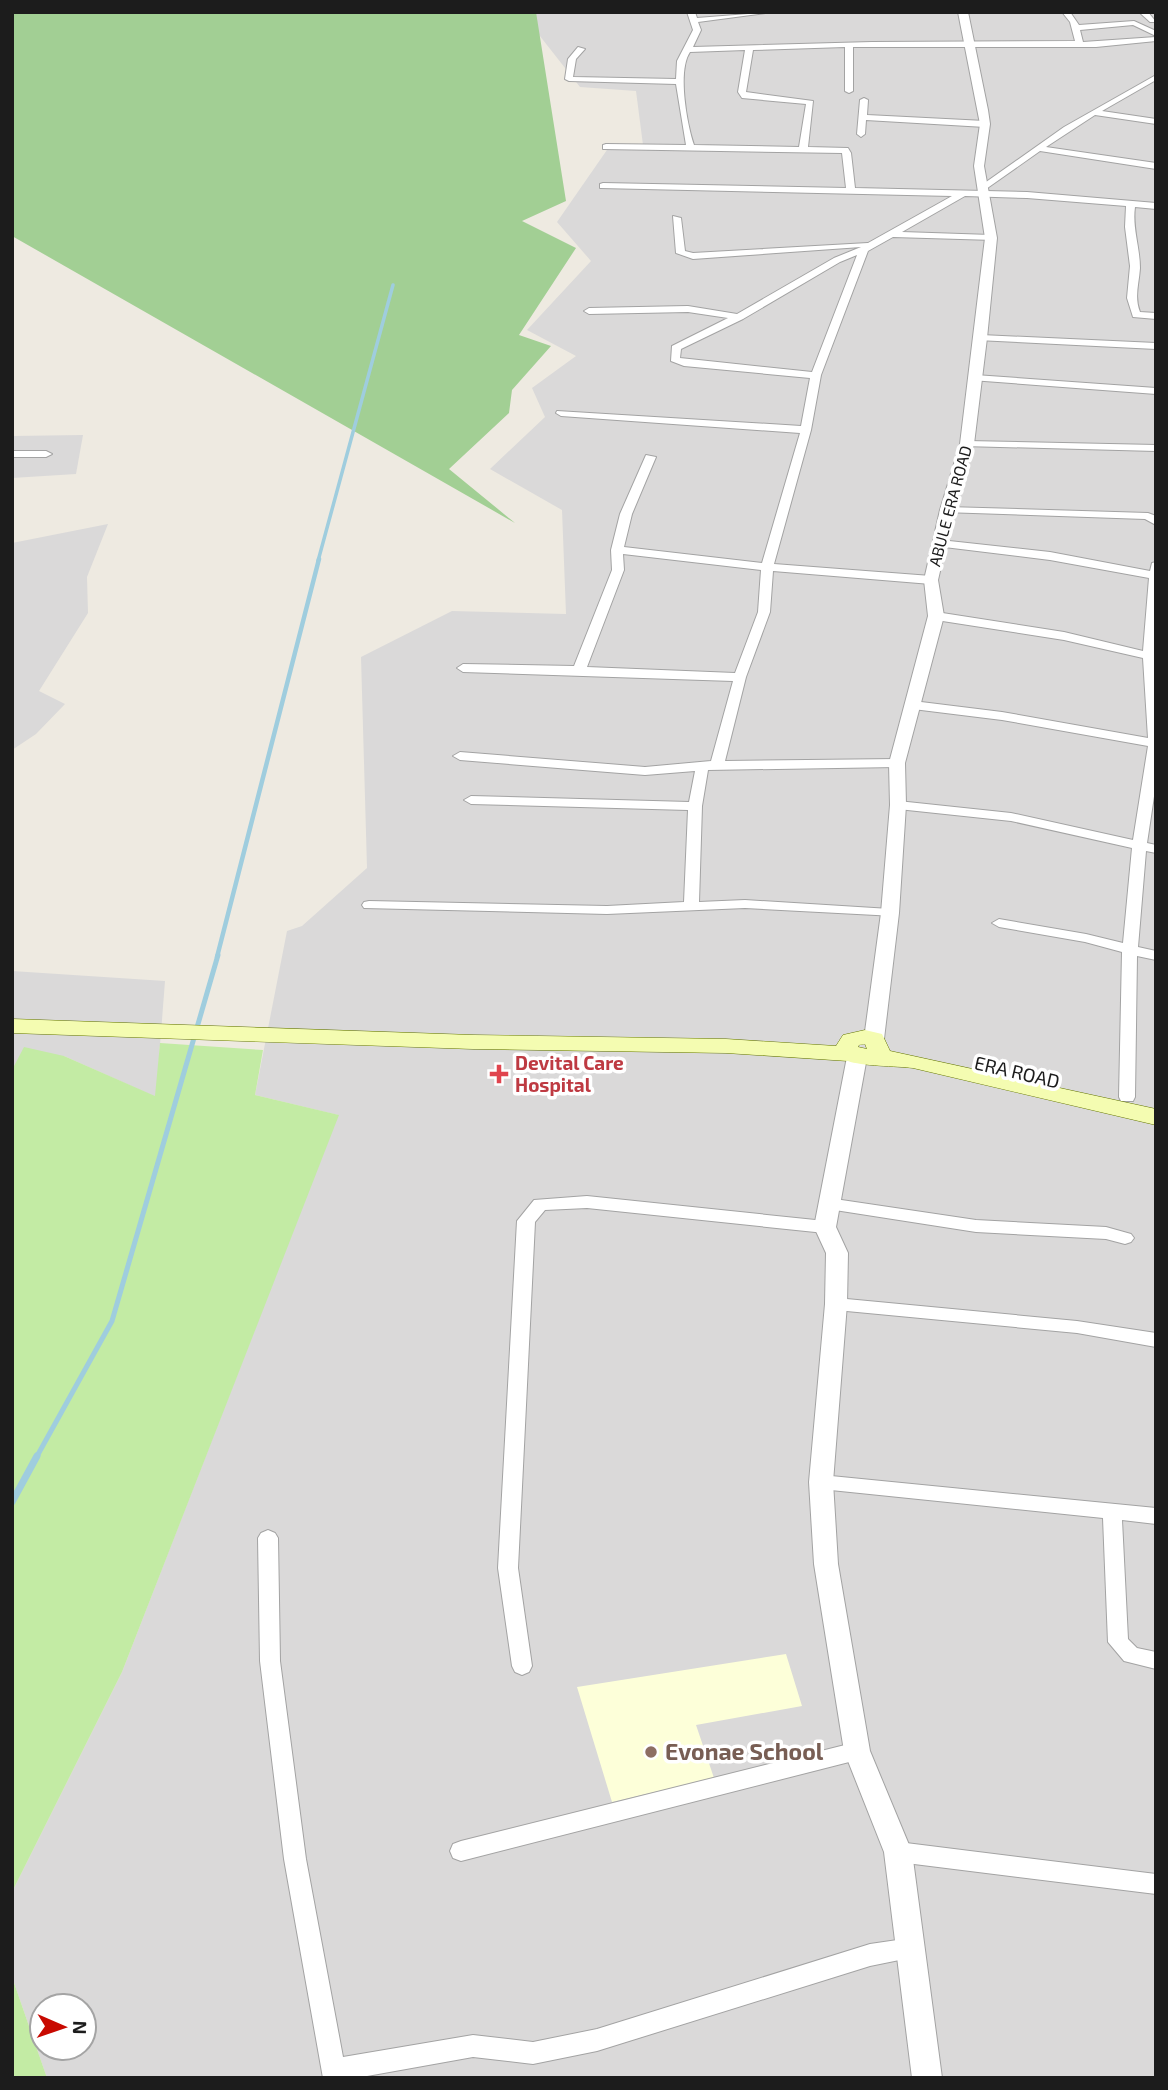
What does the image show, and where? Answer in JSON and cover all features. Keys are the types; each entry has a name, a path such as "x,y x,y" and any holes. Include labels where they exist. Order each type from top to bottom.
{"main road":[{"path":"12,1016 473,1042 864,1048 1156,1117"},
{"path":"12,1026 166,1023"},
{"name":"ERA ROAD","path":"864,1048 917,1048 1156,1104"}],"street":[{"path":"691,148 686,141 679,82 680,63 695,38 693,16 769,12"},
{"name":"ABULE ERA ROAD","path":"827,1216 890,913 898,805 897,763 936,616 931,580 947,510 967,444 981,338 991,238 979,166 985,124 963,12"},
{"path":"1066,12 1075,28 1080,43 1078,44"},
{"path":"1143,12 1154,20"},
{"path":"1075,28 1154,20"},
{"path":"1135,23 1156,37"},
{"path":"688,50 849,45 1096,45 1156,37"},
{"path":"849,45 849,91"},
{"path":"749,48 742,82 742,92 746,96 810,103 803,149"},
{"path":"581,49 572,59 569,79 679,82"},
{"path":"983,190 1013,163 1156,77"},
{"path":"861,134 864,100"},
{"path":"1096,113 1156,122"},
{"path":"863,117 985,124"},
{"path":"607,147 845,150 850,191"},
{"path":"1038,148 1156,166"},
{"path":"603,186 963,193 983,190 1156,206"},
{"path":"816,375 701,365 675,359 676,348 739,317 837,260 894,234 963,193"},
{"path":"1131,204 1128,220 1134,256 1133,310 1137,315 1156,316"},
{"path":"676,218 681,253 693,256 877,243"},
{"path":"894,234 991,238"},
{"path":"691,906 695,806 764,612 767,567 806,430 816,375 834,321 864,249"},
{"path":"589,311 688,309 739,317"},
{"path":"981,338 1156,346"},
{"path":"975,379 1156,391"},
{"path":"561,413 806,430"},
{"path":"967,444 1156,448"},
{"path":"12,454 46,454"},
{"path":"579,670 618,570 617,550 626,514 650,457"},
{"path":"947,510 1148,516 1156,522"},
{"path":"940,544 1051,556 1155,576"},
{"path":"617,550 767,567 931,580"},
{"path":"1127,1097 1129,951 1139,847 1155,743 1153,655 1156,566"},
{"path":"936,616 1064,636 1153,655"},
{"path":"463,668 740,677"},
{"path":"913,705 1002,716 1155,743"},
{"path":"460,757 645,771 709,766 897,763"},
{"path":"471,800 695,806"},
{"path":"898,805 1011,817 1156,849"},
{"path":"369,905 607,910 745,904 890,913"},
{"path":"999,923 1086,938 1156,956"},
{"path":"522,1667 508,1568 526,1221 540,1205 587,1202 1106,1233 1125,1238"},
{"path":"827,1216 837,1253 836,1304 821,1482 825,1564 857,1751 898,1852 927,2078"},
{"path":"836,1304 1077,1327 1156,1340"},
{"path":"821,1482 1156,1516"},
{"path":"1112,1511 1118,1642 1131,1655 1156,1661"},
{"path":"268,1538 271,1674 295,1859 335,2074 474,2046 533,2053 597,2040 870,1955 911,1949"},
{"path":"461,1851 857,1751"},
{"path":"898,1852 1156,1884"}],"shaded area":[{"path":"521,12 1156,12 1156,2078 47,2078 41,2062 98,2062 98,1992 28,1992 28,2023 12,1977 12,1892 122,1672 338,1115 255,1095 287,931 302,926 367,868 361,657 452,611 566,614 562,510 490,469 545,417 532,388 576,356 527,330 591,261 557,222 609,147 643,145 636,91 580,87"},
{"path":"83,435 76,474 12,478 12,436"},
{"path":"108,524 87,577 88,613 39,691 65,704 36,734 12,750 12,543"},
{"path":"12,971 165,981 156,1097 64,1056 12,1070"},
{"name":"Evonae School","path":"786,1654 802,1706 696,1725 714,1778 612,1802 577,1687"}],"green space":[{"path":"12,12 536,12 566,201 522,221 576,248 519,335 551,346 512,390 509,413 449,469 515,523 12,236"},
{"path":"160,1043 263,1050 255,1095 339,1115 122,1672 12,1892 12,1070 24,1047 64,1056 155,1096"},
{"path":"12,1977 28,2023 28,2062 41,2062 47,2078 12,2078"}],"waterway":[{"path":"318,561 393,285"},
{"path":"217,957 319,559"},
{"path":"36,1458 112,1321 218,955"},
{"path":"12,1502 37,1456"}],"place":[{"name":"Devital Care Hospital","path":"499,1074"},
{"name":"Evonae School","path":"651,1752"}]}
